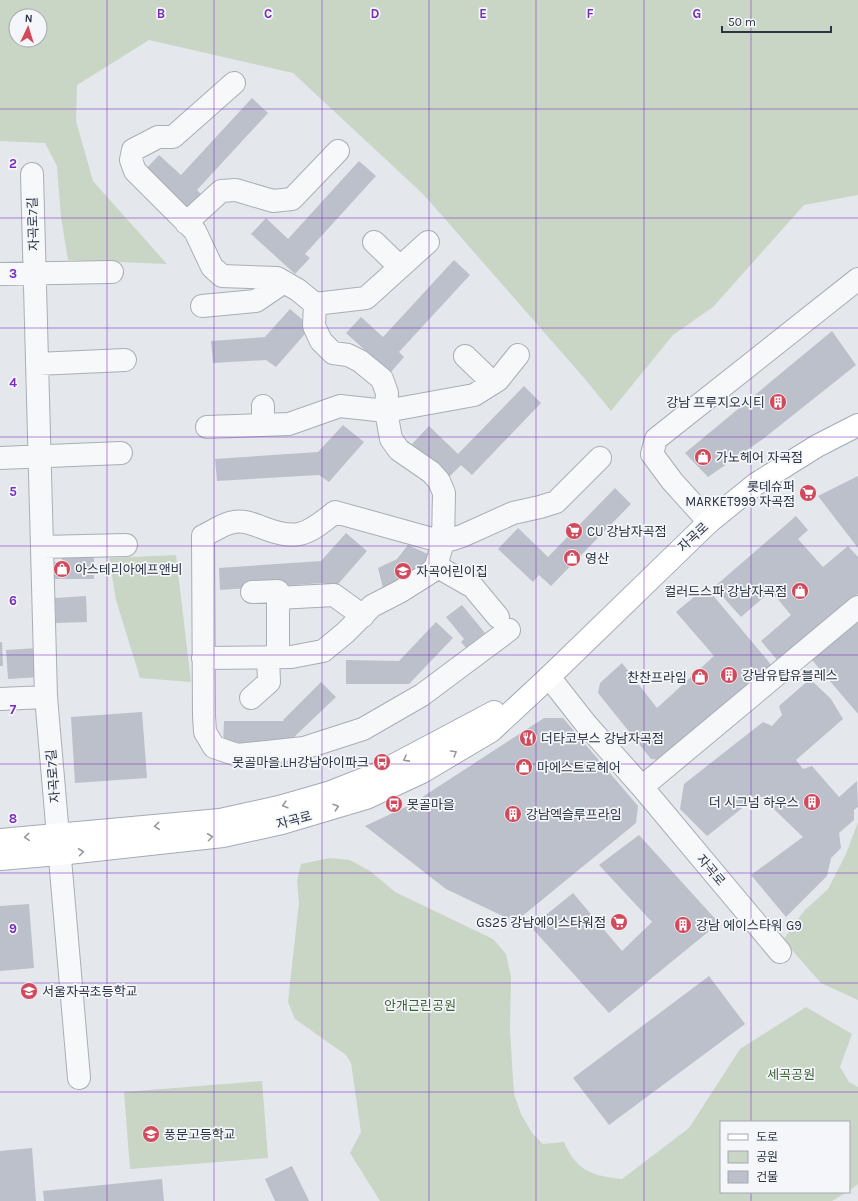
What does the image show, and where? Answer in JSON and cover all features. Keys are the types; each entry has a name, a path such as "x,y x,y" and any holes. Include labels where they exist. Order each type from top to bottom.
{"main road":[{"name":"자곡로","path":"0,840 58,845 223,836 282,824 366,798 422,772 491,731 709,522 756,484 817,446 858,426"},
{"name":"자곡로","path":"0,859 58,845"}],"street":[{"path":"234,83 173,137 158,137 133,150 131,160 135,171 195,231 212,267 222,276 276,278 298,290 315,304 366,298 428,242"},
{"path":"186,223 221,191 236,190 273,201 292,199 338,151"},
{"name":"자곡로7길","path":"32,174 46,697 79,1078"},
{"path":"374,242 400,267"},
{"path":"0,274 112,272"},
{"path":"709,522 672,482 652,454 656,439 858,279"},
{"path":"202,306 256,301 284,282"},
{"path":"203,658 291,657 323,651 345,633 372,606 401,591 431,572 436,566 443,542 444,493 439,482 431,472 399,450 391,439 386,411 387,393 382,380 360,361 348,355 333,353 321,341 314,326 315,304"},
{"path":"207,427 263,416 289,424 340,406 386,411 474,395 498,380 518,355"},
{"path":"465,356 493,383"},
{"path":"37,364 126,360"},
{"path":"0,458 121,453"},
{"path":"436,566 473,587 503,624 422,695 363,728 304,748 237,755 214,748 205,732 203,658 203,536 234,522 250,523 280,535 298,536 317,527 335,512 443,542 462,536 513,513 556,502 600,458"},
{"path":"42,547 126,545"},
{"path":"251,698 269,682 273,657 278,598 278,591 252,592"},
{"path":"278,598 334,595 362,616"},
{"path":"642,787 858,607"},
{"name":"자곡로","path":"549,677 586,724 642,787 780,952"},
{"path":"0,699 46,697"}],"green space":[{"path":"0,0 858,0 858,195 804,205 713,307 673,335 611,411 585,379 424,195 293,73 149,40 77,85 76,121 93,181 167,264 68,260 61,217 57,166 45,143 0,141"},
{"path":"176,555 191,682 140,678 116,600 109,558"},
{"path":"858,822 858,1000 821,983 783,940 804,911 828,889 846,854"},
{"name":"안개근린공원","path":"330,858 350,860 370,871 395,892 493,939 506,954 511,977 510,1030 514,1094 521,1114 532,1133 543,1144 564,1142 574,1160 580,1166 594,1174 622,1179 689,1128 740,1049 806,1007 852,1034 840,1067 849,1082 858,1087 858,1184 850,1190 850,1121 720,1121 720,1193 845,1193 832,1201 380,1201 350,1153 361,1132 351,1063 346,1055 295,1019 288,1002 299,902 297,881 301,864"},
{"path":"262,1081 268,1158 130,1169 124,1092"}],"building":[{"path":"252,98 268,113 197,190 202,195 188,211 144,171 159,155 181,175"},
{"path":"359,161 376,176 305,254 310,258 295,274 251,234 266,218 288,239"},
{"path":"454,260 470,275 399,352 404,357 390,373 346,333 361,317 383,337"},
{"path":"290,309 311,327 276,367 266,360 213,363 211,341 265,337"},
{"name":"강남 프루지오시티","path":"832,331 856,365 763,439 708,477 685,453"},
{"path":"524,386 541,403 472,475 461,465 448,478 412,444 429,426 458,454"},
{"path":"343,425 364,442 329,482 319,475 217,481 215,459 318,452"},
{"path":"858,476 858,548 818,496"},
{"path":"615,488 631,504 551,586 539,575 533,582 498,549 518,528 548,557"},
{"path":"796,516 808,530 798,539 823,567 848,546 858,557 858,594 779,662 761,641 791,615 771,591 741,617 714,587"},
{"path":"346,533 367,551 332,591 323,583 220,590 219,568 321,561"},
{"path":"408,545 430,555 423,566 384,592 378,568 397,559"},
{"path":"62,556 94,556 94,579 51,579 51,562 62,562"},
{"name":"강남유탑유블레스","path":"706,587 773,667 662,760 651,759 598,693 600,683 622,663 657,708 714,656 676,612"},
{"path":"86,596 87,622 56,623 55,598"},
{"path":"462,605 485,633 466,648 461,642 464,639 446,617"},
{"path":"858,619 858,714 812,660"},
{"path":"436,622 453,638 409,684 346,684 346,660 399,661"},
{"path":"0,642 2,642 3,666 0,666"},
{"path":"38,648 40,677 8,679 6,650"},
{"name":"더 시그넘 하우스","path":"810,679 831,699 843,719 796,760 803,769 812,766 839,797 857,781 858,807 854,810 854,820 839,833 841,848 831,858 827,876 786,917 751,875 803,837 759,795 707,836 680,809 684,784 763,722 772,726 782,715 779,706"},
{"path":"321,682 336,697 292,739 223,746 224,721 284,721 283,720"},
{"path":"142,712 147,778 75,783 71,717"},
{"name":"강남엑슬루프라임","path":"544,718 563,718 638,806 636,823 515,922 446,889 365,826 410,805"},
{"name":"강남 에이스타워 G9","path":"639,835 719,923 609,1013 531,927 573,893 622,951 652,922 599,865"},
{"path":"29,904 34,968 0,971 0,906"},
{"path":"709,976 745,1024 609,1125 573,1078"},
{"path":"32,1148 36,1201 0,1201 0,1151"},
{"path":"292,1166 309,1201 275,1201 265,1179"},
{"path":"162,1179 164,1201 44,1201 43,1191"}],"place":[{"name":"강남 프루지오시티","path":"778,402"},
{"name":"가노헤어 자곡점","path":"703,457"},
{"name":"롯데슈퍼 MARKET999 자곡점","path":"808,493"},
{"name":"CU 강남자곡점","path":"574,531"},
{"name":"영산","path":"572,558"},
{"name":"아스테리아에프앤비","path":"62,569"},
{"name":"자곡어린이집","path":"403,571"},
{"name":"컬러드스파 강남자곡점","path":"800,591"},
{"name":"강남유탑유블레스","path":"729,675"},
{"name":"찬찬프라임","path":"700,677"},
{"name":"더타코부스 강남자곡점","path":"528,738"},
{"name":"못골마을.LH강남아이파크","path":"382,762"},
{"name":"마에스트로헤어","path":"524,767"},
{"name":"더 시그넘 하우스","path":"812,802"},
{"name":"못골마을","path":"394,804"},
{"name":"강남엑슬루프라임","path":"513,814"},
{"name":"GS25 강남에이스타워점","path":"619,922"},
{"name":"강남 에이스타워 G9","path":"683,925"},
{"name":"서울자곡초등학교","path":"29,991"},
{"name":"풍문고등학교","path":"151,1134"}],"park label":[{"name":"세곡공원","path":"791,1074"}]}
